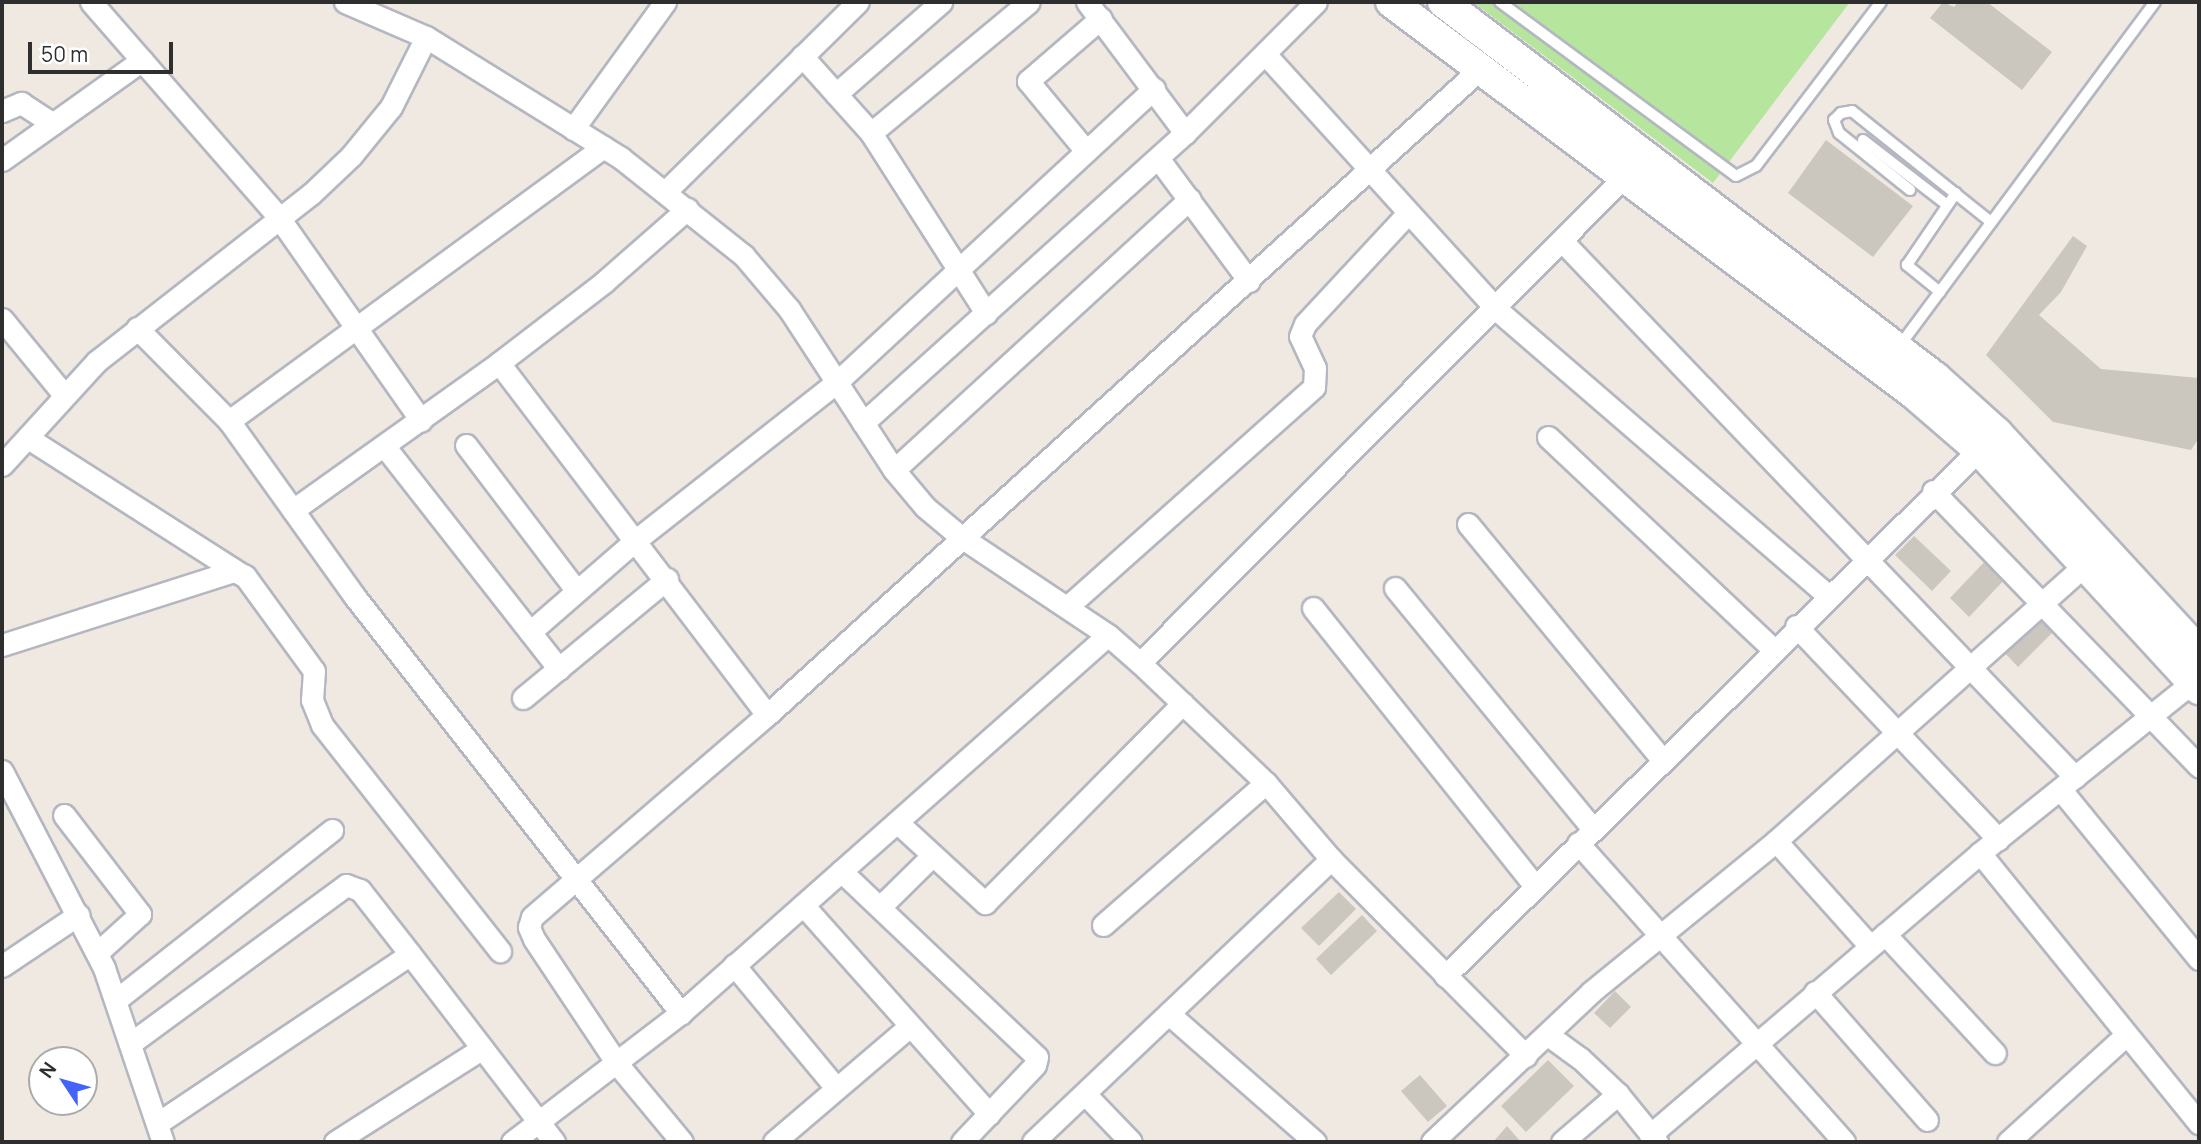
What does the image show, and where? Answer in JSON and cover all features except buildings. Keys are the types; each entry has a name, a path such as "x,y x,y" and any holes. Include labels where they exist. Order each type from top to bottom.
{"street":[{"path":"91,2 280,219 359,327 421,420"},
{"path":"345,2 426,37 603,147 687,209 744,256 789,309 894,470 925,507 961,537 1108,635 1140,663 1266,783 1331,859 1526,1056"},
{"path":"573,129 665,2"},
{"path":"836,94 941,2"},
{"path":"871,133 1030,2"},
{"path":"863,423 1185,133 1266,55 1316,2"},
{"path":"1391,2 1913,393 1988,441 2199,652"},
{"path":"1443,2 1896,350 1936,377 2085,565 2196,685 2151,716 1980,853 1753,1045 1654,1139 1618,1094 1580,1058 1548,1035"},
{"path":"665,192 802,56 848,5"},
{"path":"1086,151 1028,81 1094,10 1185,133"},
{"path":"2,465 97,361 280,219 351,156 383,117 426,37"},
{"path":"1266,55 1496,309 1827,595"},
{"path":"802,56 871,133 986,313"},
{"path":"2,160 142,60"},
{"path":"682,1142 618,1065 529,928 532,917 576,883 767,715 961,537 1372,171 1480,69"},
{"path":"530,632 636,540 837,382 1154,88"},
{"path":"2,111 21,103 53,124"},
{"path":"229,421 603,147"},
{"path":"1158,158 1249,281"},
{"path":"1140,663 1496,309 1625,176"},
{"path":"894,470 1190,199"},
{"path":"293,510 385,447 499,363 687,209"},
{"path":"1067,607 1314,387 1315,368 1300,336 1305,324 1408,213"},
{"path":"1562,241 1969,666 2068,784 2199,959"},
{"path":"2,319 65,396"},
{"path":"137,328 229,421 355,597 576,883 681,1013"},
{"path":"499,363 667,579 767,715"},
{"path":"1548,436 1774,650"},
{"path":"27,438 245,576 314,671 312,700 322,725 500,951"},
{"path":"1445,976 1827,595 1988,441"},
{"path":"466,445 578,591"},
{"path":"385,447 559,669"},
{"path":"1933,491 2199,766"},
{"path":"1468,524 1662,759"},
{"path":"1432,1142 1591,992 1776,841 2085,565"},
{"path":"2,645 234,571 245,576"},
{"path":"523,698 667,579"},
{"path":"1395,588 1661,934 1753,1045 1844,1142"},
{"path":"1313,608 1534,885"},
{"path":"1796,626 1998,839"},
{"path":"512,1142 618,1065 681,1013 1108,635"},
{"path":"897,822 985,903 1183,703"},
{"path":"2,771 97,953 116,1000 160,1133 410,954"},
{"path":"1104,925 1266,783"},
{"path":"64,815 140,914 97,953"},
{"path":"116,1000 332,830"},
{"path":"1776,841 1995,1053"},
{"path":"1980,853 2199,1123"},
{"path":"880,907 933,855"},
{"path":"1033,1142 1331,859"},
{"path":"841,871 1037,1057 962,1142"},
{"path":"131,1043 346,885 360,890 537,1124 554,1142"},
{"path":"803,905 989,1114"},
{"path":"2,966 78,915"},
{"path":"734,965 836,1088"},
{"path":"1815,992 1927,1121"},
{"path":"1169,1014 1315,1142"},
{"path":"774,1142 910,1026"},
{"path":"2008,1142 2126,1035"},
{"path":"335,1142 481,1049"},
{"path":"1085,1094 1131,1142"},
{"path":"1562,1142 1618,1094"}],"lane":[{"path":"1500,2 1736,176 1756,166 1881,2"},
{"path":"1896,350 2155,2"},
{"path":"1910,190 1839,132 1834,120 1841,113 1852,111 1992,222"},
{"path":"1863,140 1947,205"},
{"path":"1940,292 1907,265 1956,193"}],"green space":[{"path":"1473,2 1850,2 1713,183"}]}
